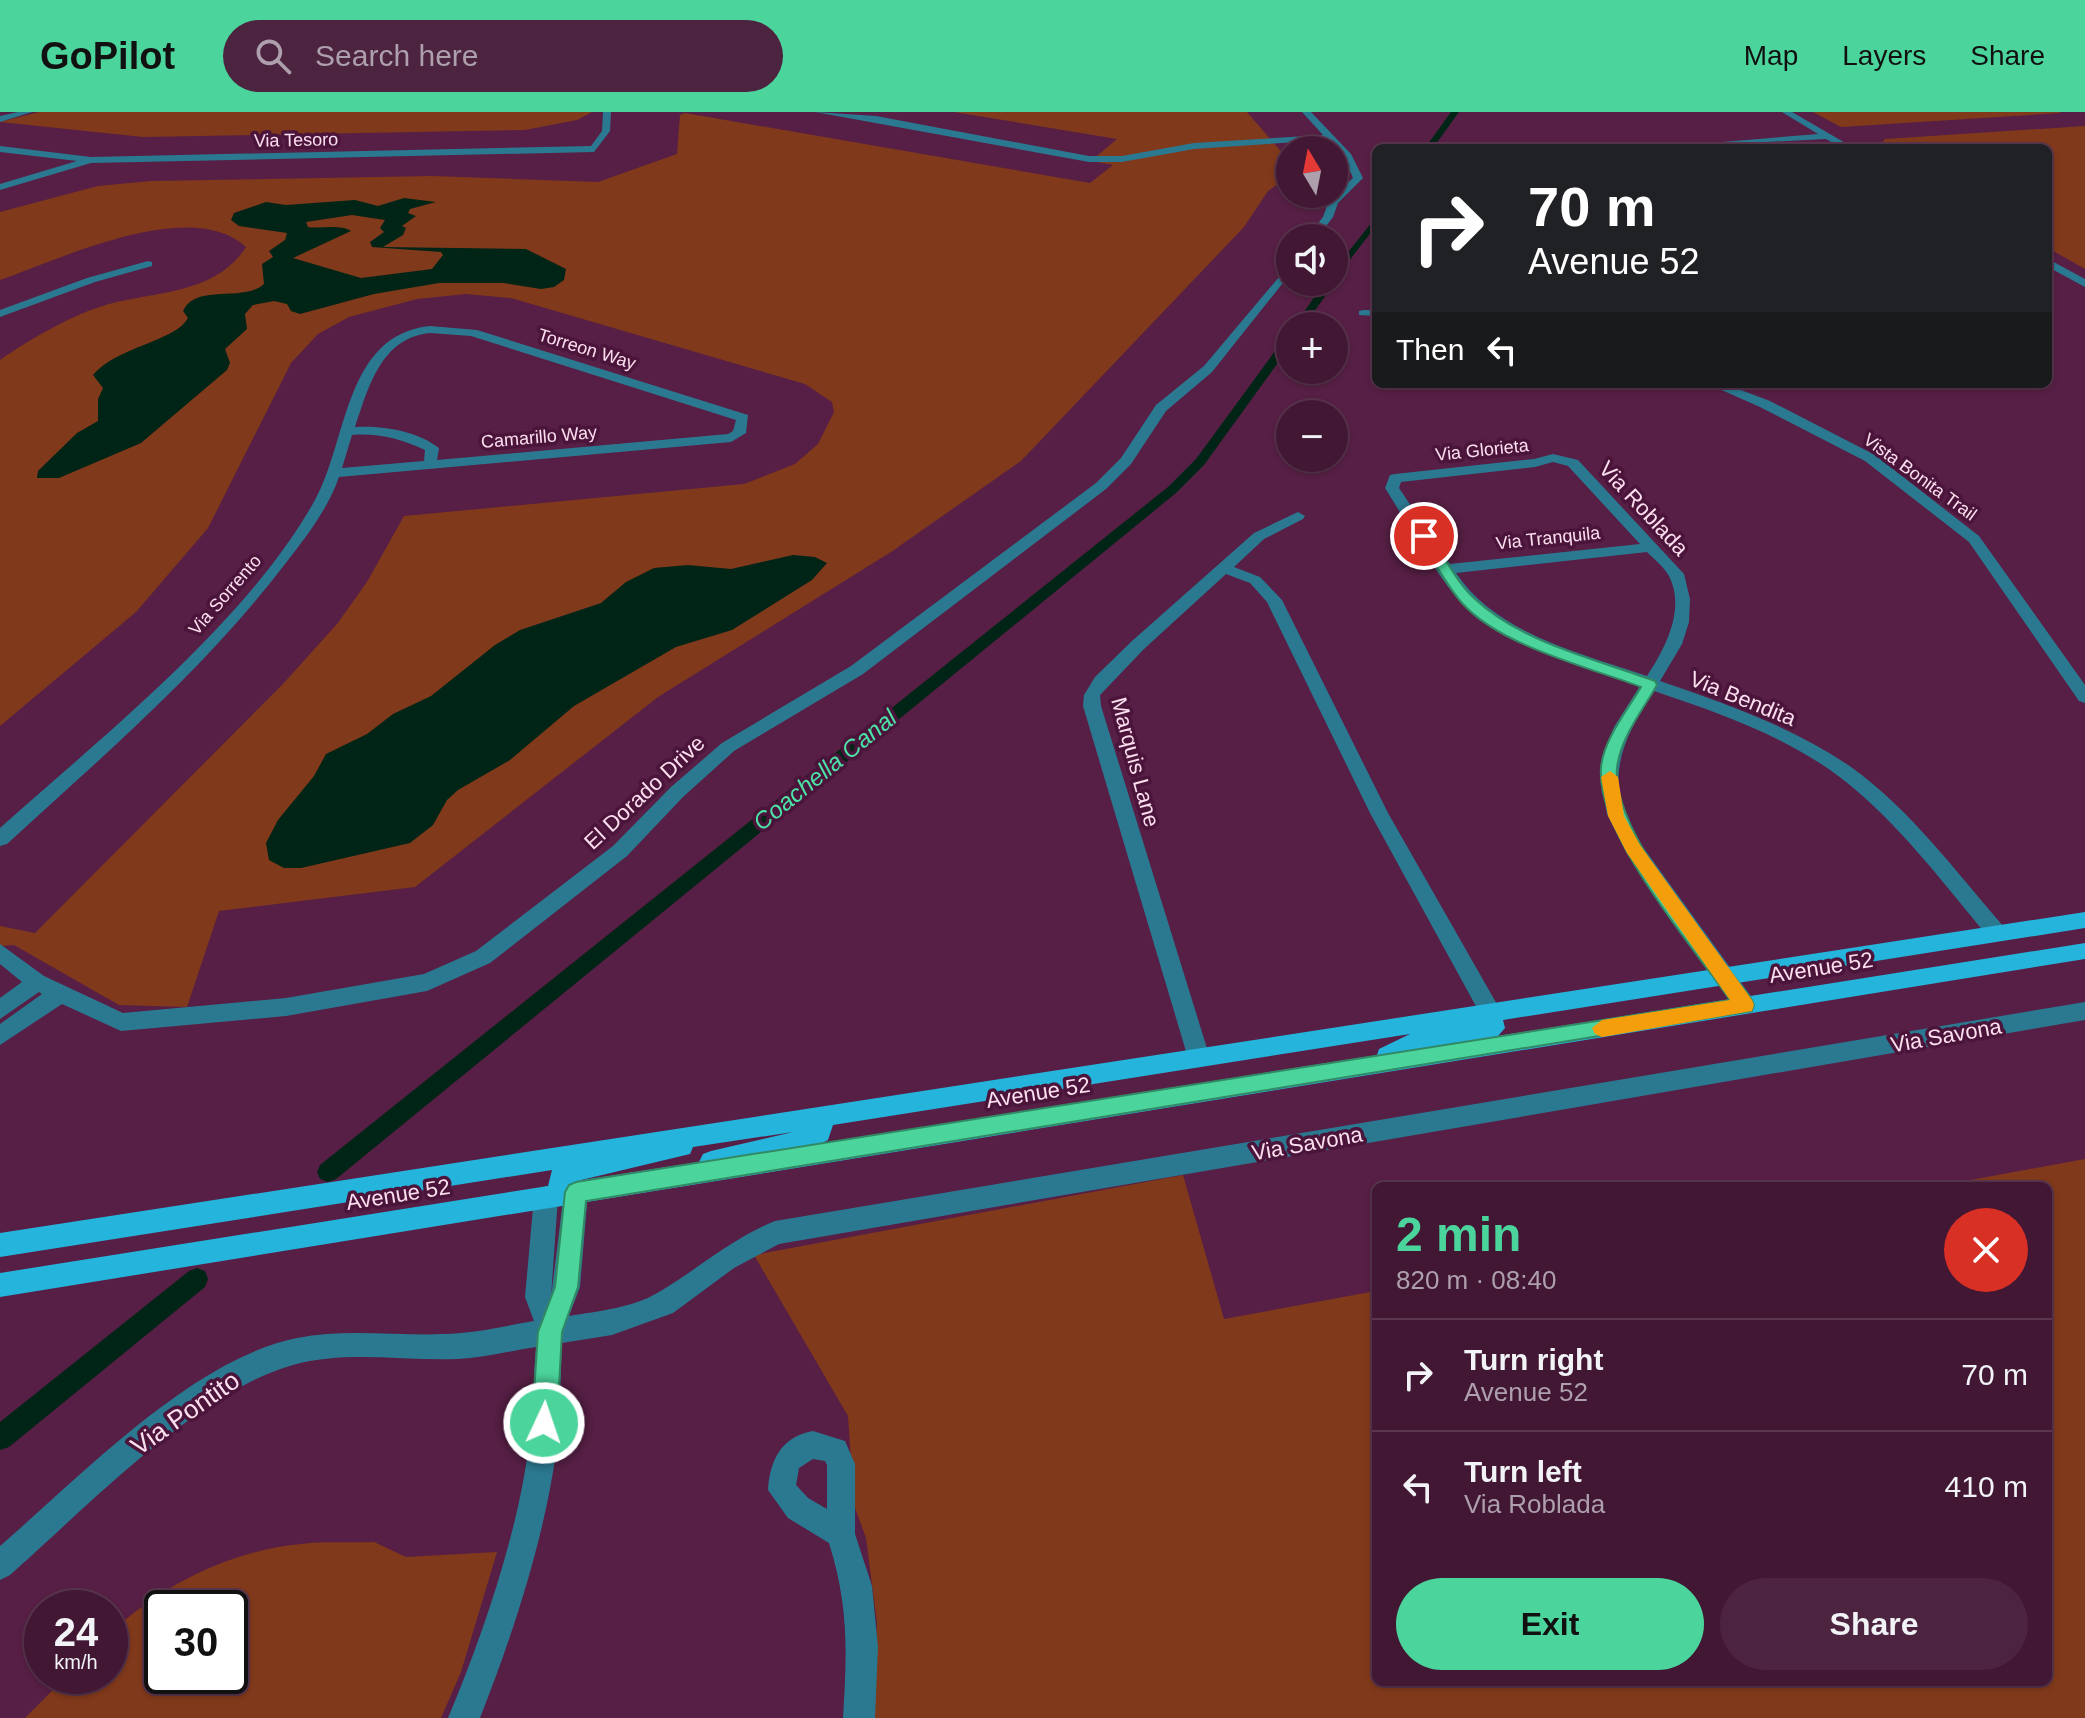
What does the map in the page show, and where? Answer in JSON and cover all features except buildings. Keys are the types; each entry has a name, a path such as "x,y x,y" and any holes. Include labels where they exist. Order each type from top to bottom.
{"main road":[{"name":"Avenue 52","path":"0,1245 2085,920"},
{"name":"Avenue 52","path":"0,1285 2083,951"},
{"path":"1369,1066 1417,1041 1494,1028 1491,1013"},
{"path":"669,1177 737,1152 796,1143 820,1133 824,1116"},
{"path":"560,1195 561,1177 574,1170 654,1158 723,1132"},
{"path":"0,1259 87,1232"}],"street":[{"path":"0,119 28,112"},
{"name":"Via Tesoro","path":"0,149 91,160 594,149 606,131 607,112"},
{"path":"819,112 876,119 1089,159 1122,159 1194,146 1276,140"},
{"path":"1306,112 1327,136"},
{"path":"1786,112 1842,144"},
{"path":"1711,144 1828,136"},
{"path":"1348,156 1358,178 1348,188"},
{"path":"0,187 91,160"},
{"path":"0,314 91,280 148,264"},
{"path":"2052,264 2085,284"},
{"name":"El Dorado Drive","path":"0,952 37,982 121,1022 286,1007 427,982 483,957 620,851 677,792 728,747 857,670 1101,486 1126,461 1161,408 1208,369 1276,284"},
{"path":"1363,313 1372,313"},
{"name":"Torreon Way","path":"412,333 450,328 473,333 733,412 743,418 743,424"},
{"name":"Via Sorrento","path":"0,839 231,622 296,540 317,508 380,353 393,340 412,333"},
{"name":"Vista Bonita Trail","path":"1724,388 1765,404 1870,458 1974,539 2085,697"},
{"name":"Camarillo Way","path":"332,473 731,438 739,433 743,424"},
{"path":"347,432 380,429 402,435 432,448 430,465"},
{"name":"Via Glorieta","path":"1395,478 1535,463 1553,458 1573,463"},
{"name":"Via Roblada","path":"1573,463 1676,574 1684,607 1682,628 1613,748 1609,770 1616,816 1633,849 1745,1005"},
{"name":"Via Bendita","path":"1395,478 1392,488 1468,601 1497,623 1537,643 1774,731 1823,757 1897,819 1997,933"},
{"name":"Marquis Lane","path":"1199,1058 1113,782 1092,706 1092,695 1101,681 1138,645 1259,536 1298,516"},
{"name":"Via Tranquila","path":"1447,569 1653,547"},
{"path":"1223,568 1255,580 1274,600 1379,813 1491,1013"},
{"path":"0,1010 37,982"},
{"path":"0,1036 59,994"},
{"name":"Via Savona","path":"550,1332 612,1322 664,1304 725,1260 775,1233 2085,1011"},
{"path":"464,1718 488,1659 521,1547 542,1453 550,1332 538,1297 560,1195"},
{"name":"Via Pontito","path":"0,1565 161,1425 233,1375 293,1352 342,1344 460,1346 550,1332"},
{"path":"841,1534 851,1560 861,1617 863,1647 859,1718"}],"shaded area":[{"path":"39,112 592,112 577,120 525,130 143,137 0,122"},
{"path":"954,112 1247,112 1276,146 1276,185 1268,191 1244,227 1021,461 891,552 658,697 415,887 219,911 187,1007 119,1005 14,945 0,946 0,926 35,933 282,685 337,624 367,582 404,516 744,484 795,464 818,444 834,412 832,402 805,384 511,298 466,294 417,299 349,317 318,334 291,363 208,528 136,612 0,726 0,360 80,314 202,282 219,274 246,247 222,233 193,228 160,229 90,247 0,280 0,212 98,186 151,181 432,176 598,182 677,154 680,115 685,113 1090,183 1113,165 1091,161 1117,139"},
{"path":"1813,112 2059,112 2060,113 1841,127"},
{"path":"2085,126 2085,269 2052,250 2052,144 1881,144 1885,139"},
{"path":"404,198 436,202 410,209 408,213 416,216 402,226 406,228 403,235 383,247 526,249 566,269 564,280 554,287 541,289 504,283 439,283 374,294 300,314 291,311 287,304 274,301 253,305 245,314 247,329 225,349 230,363 227,370 141,443 59,478 37,478 38,471 77,433 98,421 98,399 103,388 93,375 103,365 181,326 188,318 183,311 198,298 244,292 264,284 262,264 273,257 269,251 285,240 287,233 239,226 231,220 234,213 266,202 286,205 355,200 378,206","holes":["352,215 385,220 380,228 384,232 370,242 372,247 441,252 443,255 432,269 361,278 293,258 351,231 336,227 308,227 306,222"]},
{"path":"793,555 815,557 827,563 812,580 732,630 676,647 574,706 510,760 458,790 447,800 433,825 410,843 301,868 284,868 269,860 266,843 278,820 314,776 326,754 367,734 393,714 431,696 495,645 520,630 601,603 626,582 654,568 688,565 731,569"},
{"path":"2085,1159 2085,1718 872,1718 877,1623 866,1538 854,1505 848,1416 754,1255 1183,1175 1224,1319 1372,1292 1372,1686 2052,1686 2052,1182 1960,1182"},
{"path":"374,1542 406,1557 497,1552 461,1672 441,1718 25,1718 49,1694 128,1694 128,1618 144,1606 144,1694 248,1694 248,1590 167,1590 223,1562 275,1548 310,1543"}],"waterway":[{"name":"Coachella Canal","path":"1432,144 1455,112"},
{"name":"Coachella Canal","path":"1348,258 1372,225"},
{"name":"Coachella Canal","path":"1309,312 1320,296"},
{"name":"Coachella Canal","path":"328,1172 1172,490 1200,462 1276,357"},
{"name":"Coachella Canal","path":"0,1438 197,1279"}],"slow traffic":[{"path":"1602,1028 1745,1005 1633,849 1616,816 1610,777"}],"route":[{"path":"544,1423 550,1332 567,1287 576,1192 1745,1005 1633,849 1616,816 1609,770 1613,748 1650,685 1537,643 1497,623 1468,601 1424,536"}]}
